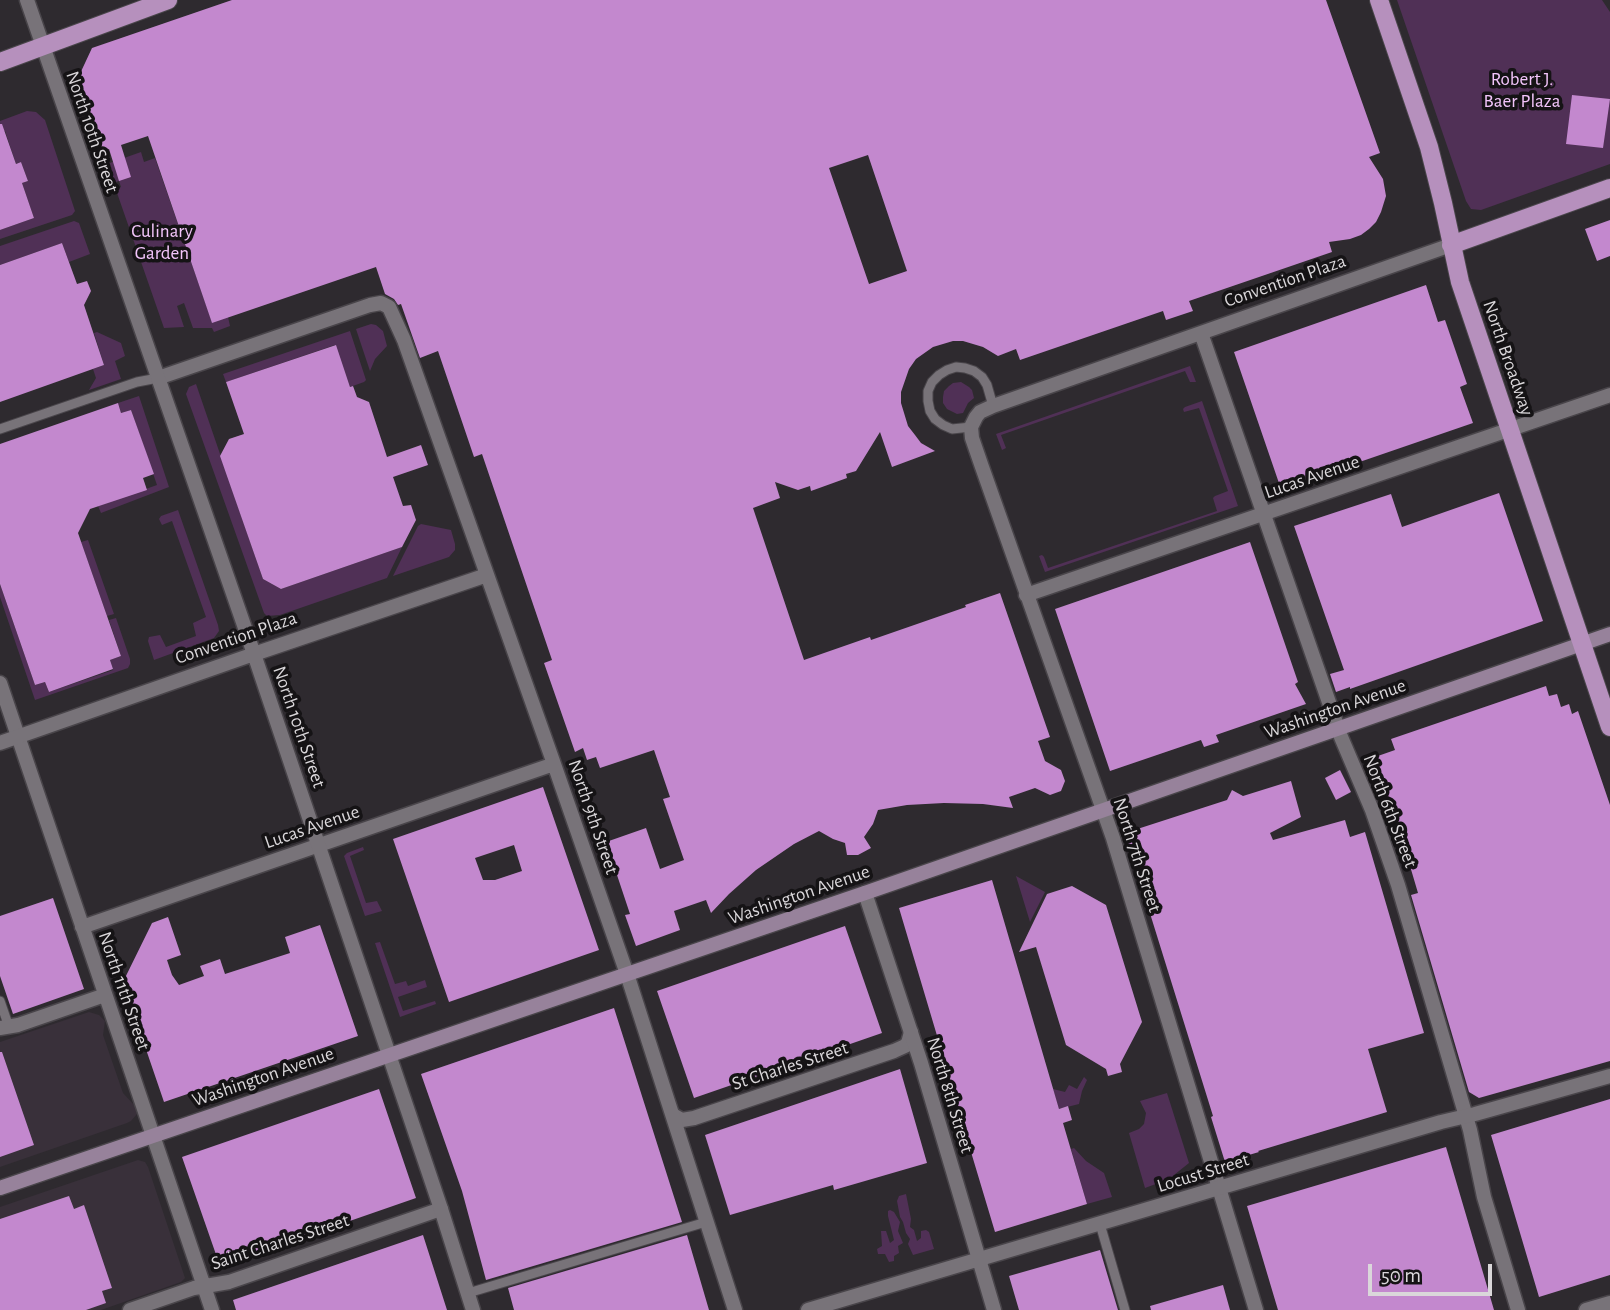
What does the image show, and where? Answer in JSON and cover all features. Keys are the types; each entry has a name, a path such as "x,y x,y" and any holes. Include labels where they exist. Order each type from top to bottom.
{"main road":[{"path":"0,62 168,0"},
{"name":"North Broadway","path":"1379,0 1429,147 1460,282 1610,726"},
{"name":"Convention Plaza","path":"1451,245 1610,188"},
{"name":"Washington Avenue","path":"0,1188 865,893 1610,634"}],"street":[{"name":"North 10th Street","path":"27,0 254,654 442,1209 473,1310"},
{"name":"Convention Plaza","path":"974,422 980,412 993,406 1451,245"},
{"name":"North 9th Street","path":"158,378 370,304 381,303 389,307 404,340 627,974 735,1310"},
{"name":"North 6th Street","path":"1201,333 1338,728 1372,810 1398,885 1466,1116 1484,1197 1518,1310"},
{"name":"Lucas Avenue","path":"1026,595 1610,395"},
{"name":"North 7th Street","path":"974,422 972,438 1113,838 1255,1310"},
{"name":"Convention Plaza","path":"0,743 487,575"},
{"name":"North 11th Street","path":"0,684 212,1310"},
{"name":"Lucas Avenue","path":"82,927 554,764"},
{"name":"North 8th Street","path":"865,893 911,1032 994,1310"},
{"path":"4,1028 18,1026 105,995"},
{"name":"St Charles Street","path":"673,1115 682,1120 694,1118 894,1051 905,1046 911,1032"},
{"name":"Locust Street","path":"808,1310 1441,1122 1610,1076"},
{"name":"Saint Charles Street","path":"130,1310 184,1291 229,1282 442,1209"},
{"path":"1586,1310 1610,1303"}],"lane":[{"path":"974,422 952,429 935,419 930,411 928,391 939,375 956,368 974,371 987,385 993,406"},
{"path":"0,429 137,382 158,378"},
{"path":"0,1001 4,1028"},
{"path":"468,1293 706,1222"},
{"path":"1100,1224 1125,1310"}],"shaded area":[{"path":"89,1012 99,1015 105,1021 103,1035 123,1093 135,1106 137,1114 127,1123 0,1167 0,1042"},
{"path":"138,1160 145,1162 148,1167 185,1278 181,1282 101,1310 0,1310 0,1207"}],"green space":[{"name":"Robert J. Baer Plaza","path":"1397,0 1602,0 1610,12 1610,164 1481,210 1471,209"},
{"path":"27,111 36,112 45,120 75,211 72,215 0,239 0,230 34,218 22,183 28,181 21,162 16,164 5,131 0,132 0,121"},
{"name":"Culinary Garden","path":"141,152 144,162 155,158 212,322 228,317 230,326 214,332 212,328 193,328 184,303 177,306 184,327 164,328 116,190 121,187 119,181 113,183 107,164"},
{"path":"74,221 79,223 90,254 69,262 62,243 0,265 0,246"},
{"path":"371,324 383,331 387,346 375,359 370,371 356,329"},
{"path":"350,331 366,380 350,387 335,345 226,382 223,374"},
{"path":"94,333 121,343 125,356 115,361 121,379 89,390 96,378 93,369 104,365"},
{"path":"1190,366 1196,382 1190,382 1185,371 1001,435 1006,448 1002,450 996,434"},
{"path":"961,382 972,390 974,398 963,413 957,414 947,409 943,397 949,386"},
{"path":"196,384 263,579 281,589 402,547 387,578 280,615 267,616 264,613 186,394 189,387"},
{"path":"139,396 169,487 101,513 98,506 157,485 131,410 121,413 118,403"},
{"path":"1202,401 1238,506 1045,572 1039,556 1044,557 1048,568 1217,511 1213,498 1228,491 1199,408 1184,412 1183,409"},
{"path":"178,510 219,631 214,638 154,660 149,637 160,635 166,647 196,636 193,623 206,617 172,521 162,525 159,519"},
{"path":"421,524 451,530 455,550 449,557 393,576 418,526"},
{"path":"88,540 114,614 107,616 81,542"},
{"path":"0,584 35,685 45,682 49,692 113,670 110,660 121,656 109,620 116,618 130,659 128,668 35,700 0,597"},
{"path":"363,847 364,850 350,856 366,903 377,901 382,911 365,916 344,856"},
{"path":"1016,876 1045,892 1030,922"},
{"path":"380,942 395,984 406,981 408,986 425,980 427,987 398,997 403,1011 435,1001 436,1004 400,1017 375,943"},
{"path":"1084,1077 1087,1080 1079,1104 1059,1109 1053,1089 1065,1092 1069,1085 1077,1089"},
{"path":"1167,1093 1189,1163 1169,1179 1145,1188 1129,1133 1144,1124 1146,1113 1140,1101"},
{"path":"1074,1148 1086,1161 1104,1173 1112,1197 1087,1204 1071,1149"},
{"path":"906,1194 910,1227 914,1230 917,1241 921,1238 921,1231 926,1230 934,1249 913,1255 897,1201 899,1196"},
{"path":"890,1210 900,1222 898,1231 903,1243 898,1246 899,1253 894,1256 894,1261 889,1262 885,1254 878,1254 877,1249 882,1246 881,1231 886,1231 890,1243 894,1240 888,1216"}],"building":[{"path":"232,0 1326,0 1380,153 1369,157 1383,179 1386,196 1376,222 1361,235 1329,242 1332,252 1189,301 1193,311 1166,320 1163,311 1020,360 1016,349 998,356 983,347 963,341 933,347 916,359 909,369 901,392 901,403 908,426 921,443 935,451 892,467 880,432 856,471 846,474 847,478 811,491 810,486 798,490 775,482 780,498 753,508 804,660 870,637 871,640 1000,593 1050,737 1038,741 1045,761 1061,770 1065,781 1061,791 1050,795 1035,788 1009,797 1013,808 944,803 878,810 864,837 871,848 858,855 847,855 845,843 819,831 794,844 756,870 711,913 706,900 674,911 680,930 636,946 625,915 630,914 606,842 646,828 660,869 684,860 663,799 670,797 654,750 600,768 596,757 587,760 583,748 575,752 544,663 552,660 482,454 474,457 438,351 420,358 401,304 398,305 385,294 376,267 212,323 148,136 121,145 131,177 119,181 109,149 103,151 78,78 92,48","holes":["868,155 907,271 869,284 829,168"]},
{"path":"1572,95 1610,99 1603,148 1566,144"},
{"path":"0,124 16,164 21,162 28,181 22,183 34,218 0,230"},
{"path":"1610,220 1610,256 1597,261 1585,229"},
{"path":"62,243 77,284 87,281 91,291 84,305 104,365 0,402 0,265"},
{"path":"1426,285 1438,322 1445,320 1467,384 1460,387 1473,423 1281,489 1234,352"},
{"path":"336,345 350,387 353,386 357,397 369,402 387,457 421,445 428,465 393,477 403,506 411,505 416,520 402,547 281,589 263,579 220,456 229,439 244,434 226,382"},
{"path":"118,403 121,413 131,410 154,474 143,478 147,490 90,509 78,533 121,656 110,660 113,669 49,692 45,682 35,685 0,584 0,444"},
{"path":"1499,493 1543,621 1336,692 1330,674 1344,670 1294,526 1391,494 1402,527"},
{"path":"1250,542 1298,682 1295,684 1306,704 1216,735 1219,742 1204,747 1201,740 1110,771 1055,609"},
{"path":"1546,686 1549,696 1557,694 1561,707 1569,704 1572,714 1578,711 1610,805 1610,1061 1479,1098 1469,1092 1411,895 1418,893 1375,757 1395,750 1391,739"},
{"path":"1340,770 1351,792 1336,800 1325,778"},
{"path":"1291,781 1301,817 1270,833 1273,840 1345,820 1350,837 1365,832 1424,1033 1368,1049 1387,1112 1225,1162 1125,833 1227,800 1232,790 1243,796"},
{"path":"543,787 599,950 449,1002 393,839","holes":["514,845 522,871 495,880 483,880 475,858"]},
{"path":"992,880 1059,1109 1068,1106 1072,1120 1063,1123 1087,1204 995,1232 971,1152 965,1154 959,1135 966,1133 899,908"},
{"path":"1072,886 1106,905 1142,1022 1120,1064 1122,1072 1108,1076 1106,1069 1066,1045 1036,947 1019,952 1047,894"},
{"path":"53,898 84,989 13,1014 0,976 0,916"},
{"path":"168,917 181,955 167,960 179,985 204,976 200,966 220,959 225,974 290,953 285,937 320,925 358,1036 164,1102 123,982 152,923"},
{"path":"845,926 882,1033 694,1098 657,991"},
{"path":"614,1008 682,1222 486,1280 462,1191 421,1074"},
{"path":"0,1052 34,1145 0,1157"},
{"path":"900,1069 927,1163 834,1190 833,1185 730,1215 705,1135"},
{"path":"379,1089 416,1198 220,1266 182,1157"},
{"path":"1610,1099 1610,1275 1539,1297 1491,1135"},
{"path":"1446,1147 1494,1310 1278,1310 1247,1206"},
{"path":"69,1196 74,1209 84,1205 112,1288 102,1291 106,1303 86,1310 0,1310 0,1219"},
{"path":"423,1235 447,1310 236,1310 233,1300"},
{"path":"687,1235 709,1310 514,1310 508,1288"},
{"path":"1100,1250 1118,1310 1019,1310 1009,1276"},
{"path":"1223,1285 1230,1310 1151,1310 1150,1306"}]}
